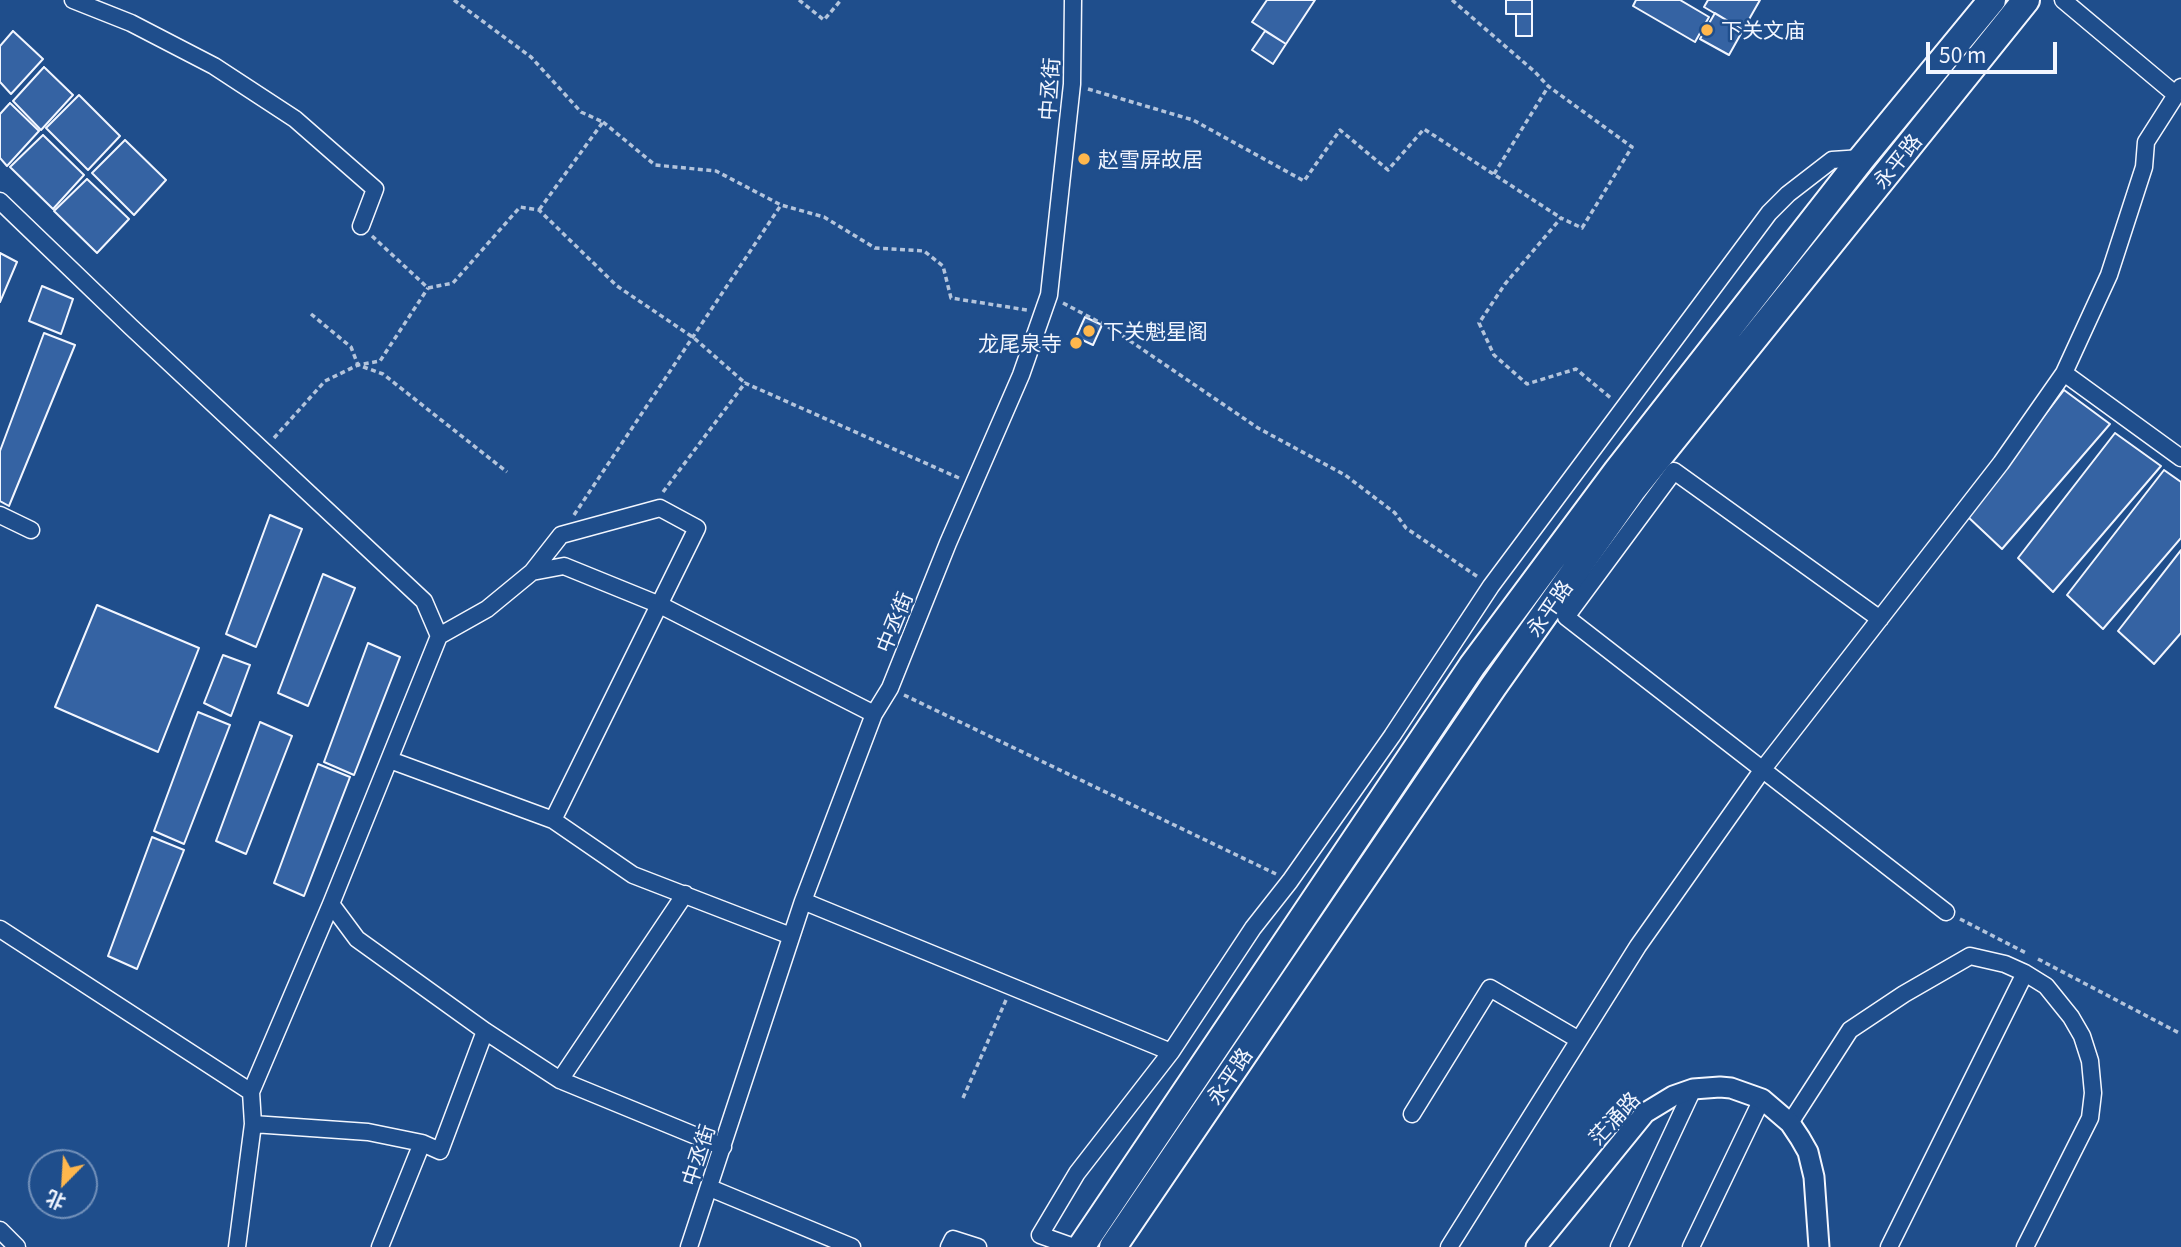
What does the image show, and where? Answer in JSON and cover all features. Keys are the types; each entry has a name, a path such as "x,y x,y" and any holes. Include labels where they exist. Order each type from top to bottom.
{"highway":[{"name":"永平路","path":"1081,1247 1472,666 1617,471 1862,158 1992,0"},
{"name":"永平路","path":"1113,1247 1493,687 1633,489 2026,0"}],"street":[{"path":"73,0 131,23 214,66 295,119 375,189 361,226"},
{"name":"中丞街","path":"689,1247 803,901 874,714 890,688 1021,375 1049,295 1072,84 1073,0"},
{"path":"1448,1247 1638,946 1763,769 2001,463 2064,373 2109,275 2144,166 2146,142 2178,91 2118,47 2063,0"},
{"path":"1074,1247 1034,1241 1077,1173 1171,1052 1252,928 1290,881 1392,736 1490,586 1769,213 1787,194 1832,160 1862,158"},
{"path":"0,201 375,558 424,600 439,636"},
{"path":"2064,373 2181,458"},
{"path":"1880,619 1674,471 1566,617 1946,912"},
{"path":"237,1247 253,1124 251,1092 331,904 439,636 487,610 532,572 561,534 660,508 698,528 553,820"},
{"path":"0,515 31,530"},
{"path":"532,572 564,566 660,605 874,714"},
{"path":"390,760 553,820 633,875 791,936"},
{"path":"560,1080 685,894"},
{"path":"803,901 1171,1052"},
{"path":"331,904 357,939 485,1031 560,1080 723,1147"},
{"path":"0,929 251,1092"},
{"path":"1790,1123 1850,1030 1904,994 1970,956 2005,964 2025,973 2046,986 2071,1017 2082,1036 2090,1062 2093,1093 2090,1118 2025,1247"},
{"path":"1889,1247 2025,973"},
{"path":"1412,1114 1490,988 1579,1040"},
{"path":"253,1124 368,1132 422,1143 440,1151 485,1031"},
{"name":"茫涌路","path":"1536,1247 1644,1113 1673,1096 1693,1089 1731,1088 1762,1099 1790,1123 1808,1153 1814,1177 1819,1247"},
{"path":"1619,1247 1693,1089"},
{"path":"1691,1247 1762,1099"},
{"path":"380,1247 422,1143"},
{"path":"710,1188 852,1247"},
{"path":"0,1230 18,1247"},
{"path":"949,1247 953,1239 978,1247"}],"path":[{"path":"454,0 531,57 581,112 603,122 655,165 716,171 781,205 824,218 875,248 924,251 943,266 951,298 1043,312"},
{"path":"799,0 824,20 841,0"},
{"path":"1072,84 1192,120 1304,181 1339,130 1388,170 1424,129 1561,218 1582,228 1632,146 1548,86 1452,0"},
{"path":"1494,174 1548,86"},
{"path":"539,210 603,122"},
{"path":"561,534 781,205"},
{"path":"264,450 325,381 358,365 380,361 428,288 453,283 520,207 539,210 617,286 694,338 745,383 974,484"},
{"path":"1561,218 1505,284 1479,323 1494,355 1527,384 1576,369 1622,408"},
{"path":"361,226 428,288"},
{"path":"1049,295 1114,330 1258,428 1345,475 1395,513 1406,528 1490,586"},
{"path":"311,314 351,346 358,365 383,374 508,472"},
{"path":"649,511 745,383"},
{"path":"890,688 1290,881"},
{"path":"1946,912 2181,1034"},
{"path":"963,1098 1012,987"}],"building":[{"path":"1267,0 1315,0 1286,44 1252,22"},
{"path":"1506,0 1532,0 1532,14 1506,14"},
{"path":"1636,0 1680,0 1709,17 1695,42 1633,6"},
{"path":"1708,0 1760,0 1743,30 1704,7"},
{"path":"1715,13 1743,30 1729,55 1700,39"},
{"path":"1516,14 1532,14 1532,36 1516,36"},
{"path":"13,31 43,59 11,94 0,82 0,46"},
{"path":"1265,31 1286,44 1273,64 1252,50"},
{"path":"44,67 73,95 41,130 13,101"},
{"path":"79,95 120,136 88,170 46,128"},
{"path":"10,103 39,131 7,166 0,158 0,114"},
{"path":"43,135 84,175 53,209 10,167"},
{"path":"125,140 166,180 134,215 92,173"},
{"path":"87,179 129,219 97,253 54,211"},
{"path":"0,253 17,262 0,302"},
{"path":"42,286 73,299 61,334 29,321"},
{"name":"下关魁星阁","path":"1085,317 1102,325 1093,345 1076,337"},
{"path":"44,333 75,345 9,506 0,501 0,451"},
{"path":"2064,390 2110,424 2002,549 1967,516"},
{"path":"2115,433 2161,466 2053,592 2018,558"},
{"path":"2164,470 2181,482 2181,538 2103,629 2067,595"},
{"path":"270,515 302,529 256,647 226,634"},
{"path":"2181,550 2181,633 2154,664 2118,631"},
{"path":"323,574 355,588 308,706 278,693"},
{"path":"97,605 199,648 158,752 55,707"},
{"path":"368,643 400,657 354,775 324,762"},
{"path":"223,655 250,665 231,716 204,703"},
{"path":"198,712 230,725 184,844 154,831"},
{"path":"260,722 292,736 246,854 216,841"},
{"path":"318,764 350,777 304,896 274,883"},
{"path":"152,837 184,850 137,969 108,956"}],"place":[{"name":"下关文庙","path":"1707,30"},
{"name":"赵雪屏故居","path":"1084,159"},
{"name":"下关魁星阁","path":"1089,331"},
{"name":"龙尾泉寺","path":"1076,343"}]}
